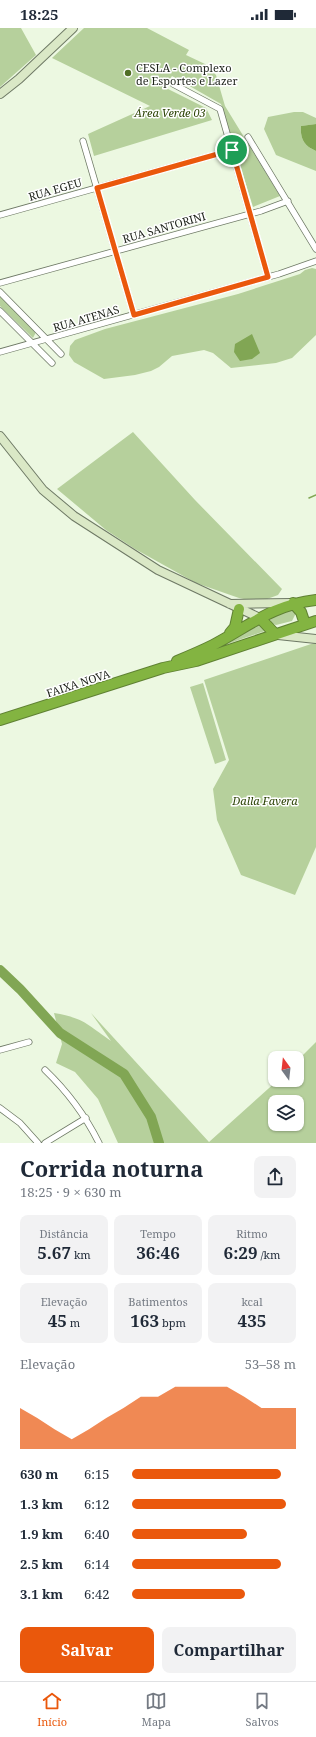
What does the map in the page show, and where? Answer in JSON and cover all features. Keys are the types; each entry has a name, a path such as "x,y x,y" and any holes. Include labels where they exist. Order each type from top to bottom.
{"highway":[{"name":"FAIXA NOVA","path":"163,668 227,636 272,611 293,603 316,600"},
{"path":"293,603 301,612 305,624"},
{"path":"227,636 235,627 239,609"},
{"path":"260,618 275,634"},
{"name":"FAIXA NOVA","path":"0,720 163,668 196,662 316,621"}],"street":[{"path":"0,94 19,79 73,28"},
{"path":"174,84 220,109 268,277"},
{"path":"248,137 316,249"},
{"path":"83,141 134,315"},
{"name":"RUA EGEU","path":"0,215 232,150"},
{"name":"RUA SANTORINI","path":"0,283 250,214 288,201"},
{"name":"RUA ATENAS","path":"0,352 268,277 316,261"},
{"path":"0,292 61,354"},
{"path":"0,311 52,363"},
{"path":"0,436 43,490 74,516 158,570 260,618"},
{"path":"229,604 293,603"},
{"path":"305,624 316,628"},
{"path":"275,634 316,639"},
{"path":"0,1050 29,1042"},
{"path":"45,1070 64,1090 86,1118 99,1143"},
{"path":"0,1108 20,1123 38,1143"},
{"path":"45,1143 86,1118"}],"green space":[{"path":"0,28 21,28 36,55 0,87"},
{"name":"Área Verde 03","path":"84,28 147,28 189,50 186,55 205,64 216,75 225,106 280,196 253,207 221,104 172,76 164,87 206,108 212,120 94,156 88,134 150,106 52,58"},
{"path":"294,112 303,112 316,118 316,124 301,126 301,135 308,147 316,151 316,171 276,155 264,129 268,117"},
{"path":"312,268 316,269 316,335 292,358 276,363 231,368 213,353 204,350 172,356 159,367 151,371 135,375 104,379 74,362 69,355 70,346 75,340 105,329 238,294 300,274 305,270"},
{"path":"0,295 36,332 33,338 0,306"},
{"path":"133,432 195,500 282,589 278,595 259,602 239,598 196,583 135,549 106,530 57,489"},
{"path":"290,608 296,613 292,621 276,625 271,623 270,618"},
{"path":"260,624 265,631 213,649 240,636"},
{"name":"Dalla Favera","path":"316,643 316,847 295,895 241,875 217,820 213,789 229,760 204,680"},
{"path":"203,683 226,760 215,764 190,687"},
{"path":"54,1013 79,1020 91,1026 111,1041 91,1013 209,1142 270,1087 304,1087 304,1054 316,1042 316,1143 118,1143 98,1099 75,1072 56,1063 62,1044"}],"shaded area":[{"path":"316,124 316,151 308,147 304,142 301,135 301,126"},
{"path":"252,334 260,353 252,359 240,361 234,352 235,344"}],"waterway":[{"path":"309,498 316,495"},
{"path":"0,970 20,989 60,1033 124,1074 151,1117 159,1143"}],"place":[{"name":"CESLA - Complexo de Esportes e Lazer","path":"128,73"}],"route":[{"path":"232,150 268,277 134,315 97,188 232,150"}]}
